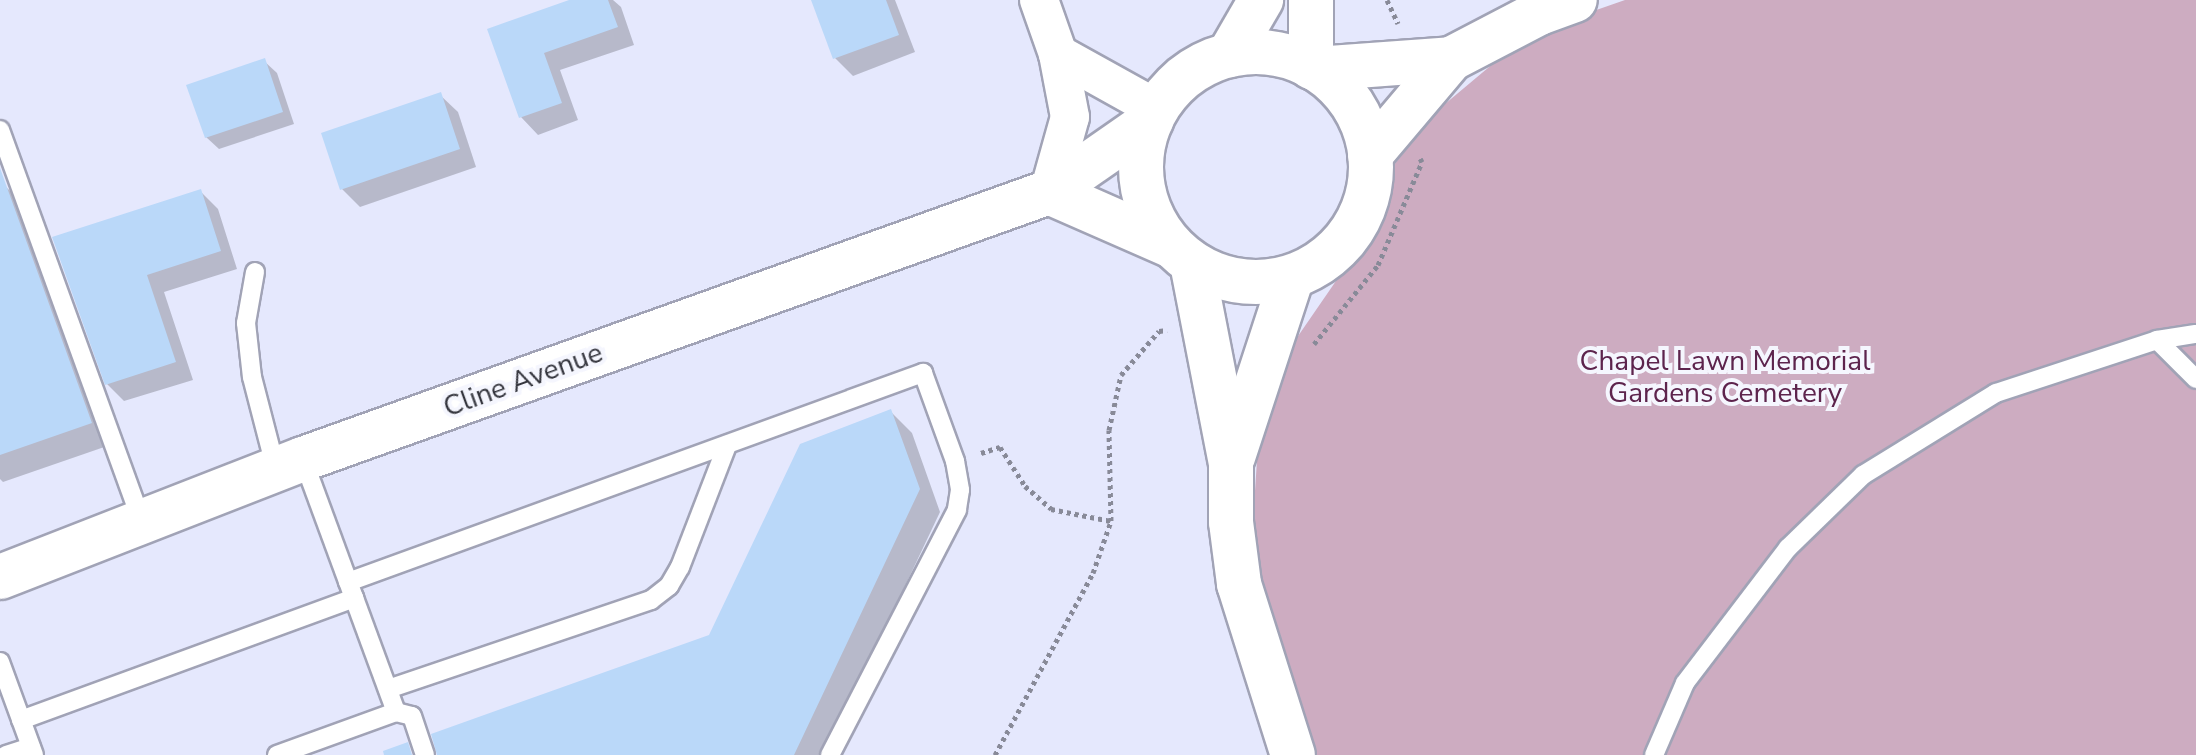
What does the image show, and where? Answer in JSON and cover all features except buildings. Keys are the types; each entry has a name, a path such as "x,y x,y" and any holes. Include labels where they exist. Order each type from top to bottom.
{"street":[{"path":"1039,0 1058,54 1070,117 1049,192 1240,282 1292,277 1316,266 1336,250 1353,230 1365,207 1370,181 1367,135 1353,106 1314,68 1311,0"},
{"path":"1229,55 1261,0"},
{"path":"1370,155 1451,59 1539,13 1575,0"},
{"path":"1293,755 1239,584 1231,522 1231,464 1182,254 1146,200 1143,147 1154,115 1187,75 1229,55 1271,53 1314,68 1451,59"},
{"path":"1058,54 1154,115"},
{"name":"Cline Avenue","path":"5,570 290,464 1049,192 1154,115"},
{"path":"1231,464 1292,277"}],"lane":[{"path":"0,130 141,520"},
{"path":"255,272 246,323 252,377 351,590 396,712"},
{"path":"1654,755 1685,683 1788,548 1863,475 1996,393 2157,340 2196,334"},
{"path":"2157,340 2196,379"},
{"path":"21,720 727,445 923,373 955,461 960,490 957,510 830,755"},
{"path":"388,689 651,600 669,586 680,567 727,445"},
{"path":"0,662 32,751 6,755"},
{"path":"277,755 396,712 412,716 425,755"}],"path":[{"path":"955,461 1000,447 1025,486 1051,509 1111,521 1093,573 995,755"}],"green space":[{"name":"Chapel Lawn Memorial Gardens Cemetery","path":"1625,0 2196,0 2196,755 1314,755 1256,572 1254,506 1258,445 1285,355 1358,249 1389,171 1439,109 1501,57 1582,15"}]}
